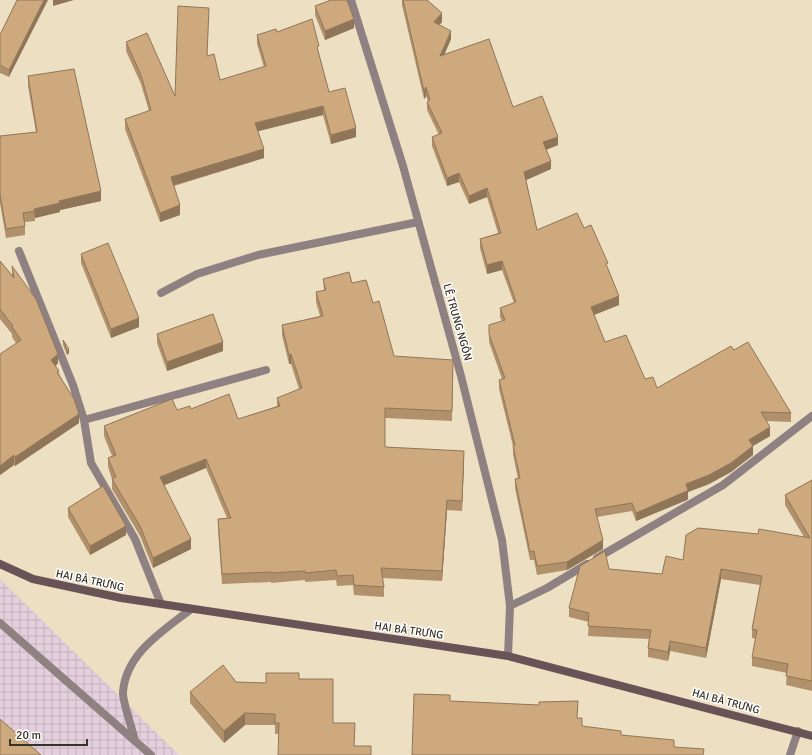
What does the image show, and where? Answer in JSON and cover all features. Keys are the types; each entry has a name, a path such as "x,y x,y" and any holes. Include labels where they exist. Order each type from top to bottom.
{"main road":[{"name":"HAI BÀ TRƯNG","path":"0,564 33,579 121,598 508,656 798,731 812,736"}],"street":[{"name":"LÊ TRUNG NGÔN","path":"351,0 403,166 461,376 502,540 510,606 508,656"},
{"path":"161,293 196,274 258,255 418,222"},
{"path":"19,251 73,385 84,420 91,463 135,539 161,604"},
{"path":"84,420 266,370"},
{"path":"510,606 547,588 723,485 812,416"},
{"path":"136,741 123,694 128,670 147,644 191,609"},
{"path":"0,623 151,755"},
{"path":"790,755 798,731"}],"shaded area":[{"path":"0,579 179,755 0,755"}],"building":[{"path":"17,0 44,0 9,70 0,65 0,35"},
{"path":"331,0 347,0 354,19 325,31 315,6"},
{"path":"403,0 427,0 442,13 434,22 451,31 440,56 489,39 513,107 542,96 558,137 543,142 551,161 524,172 537,230 577,213 584,228 591,225 608,263 606,264 619,296 591,307 605,342 626,335 645,379 653,377 657,388 731,346 734,350 748,342 791,413 761,412 770,427 749,440 753,446 731,463 709,475 686,484 687,491 636,513 632,503 595,509 603,540 567,562 537,566 534,551 530,552 515,479 520,478 513,446 515,445 499,380 505,378 489,334 489,325 505,320 500,308 516,302 502,261 487,265 480,239 501,233 487,188 469,196 459,173 447,178 432,137 442,133 427,102 430,100 426,87 424,91"},
{"path":"178,6 209,8 207,56 214,54 220,80 266,66 257,35 276,29 277,32 312,19 319,46 317,47 329,92 345,88 356,128 331,135 323,106 255,123 264,149 171,177 180,205 160,213 125,119 151,110 141,75 126,42 147,33 175,96"},
{"path":"74,69 101,191 59,201 60,203 34,209 35,211 23,213 25,226 6,229 0,194 0,136 37,132 28,76"},
{"path":"108,243 139,318 111,329 81,254"},
{"path":"0,261 14,278 12,266 36,299 58,354 51,360 59,371 57,372 74,399 79,414 15,457 14,455 0,466 0,354 21,340 12,327 13,326 0,309"},
{"path":"349,272 352,283 366,280 373,303 379,301 394,356 453,360 452,411 385,408 385,447 464,451 462,501 447,500 442,571 381,568 384,587 354,585 353,575 337,576 336,570 305,573 305,571 222,574 218,519 231,518 206,459 160,477 191,539 153,558 140,526 112,479 116,477 108,458 116,455 104,426 172,399 177,410 190,406 191,409 229,394 238,419 280,406 277,398 302,388 291,354 289,355 282,325 323,316 316,292 326,290 323,279"},
{"path":"213,314 223,342 167,362 157,334"},
{"path":"63,340 69,349 67,351"},
{"path":"812,480 812,681 786,676 788,664 752,657 757,630 752,629 762,576 721,569 706,648 670,641 668,652 648,648 651,630 588,626 589,613 569,608 580,566 605,551 609,569 662,574 666,556 683,560 686,535 698,528 758,534 759,529 810,538 785,495"},
{"path":"103,486 126,526 90,546 68,508"},
{"path":"223,665 236,682 266,683 266,673 299,673 299,679 333,679 333,723 355,723 354,746 371,746 371,755 278,755 279,723 275,723 275,714 245,713 224,731 190,692"},
{"path":"414,694 450,695 450,701 539,705 539,702 578,701 577,718 582,718 582,726 621,731 621,735 674,740 674,747 704,749 703,755 412,755"},
{"path":"0,719 41,755 0,755"}]}
